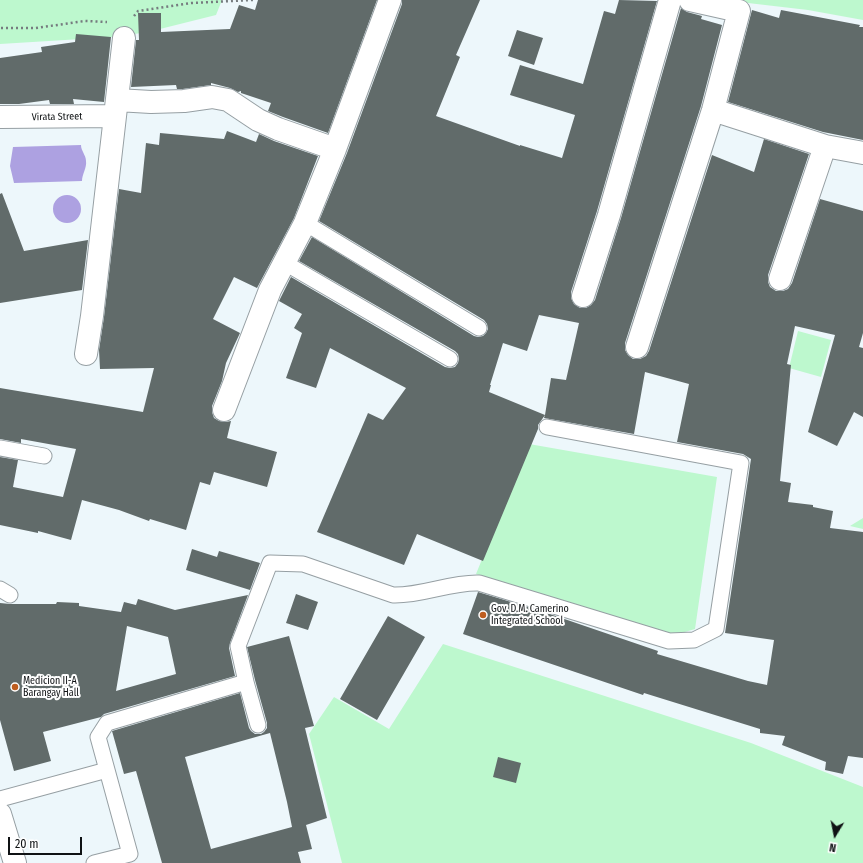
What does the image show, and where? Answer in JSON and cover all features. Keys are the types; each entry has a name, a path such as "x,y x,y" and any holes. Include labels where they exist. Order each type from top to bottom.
{"street":[{"path":"224,410 270,290 305,223 335,149 390,0"},
{"path":"583,296 609,215 670,0"},
{"path":"637,347 713,110 739,12 690,0"},
{"path":"86,354 92,316 124,35"},
{"name":"Virata Street","path":"0,118 116,108 151,102 212,97 228,100 258,120 278,129 335,149"},
{"path":"713,110 825,146 863,153"},
{"path":"780,279 825,146"},
{"path":"2,826 15,863"}],"lane":[{"path":"305,223 479,328"},
{"path":"285,263 450,359"},
{"path":"258,725 238,646 270,563 302,564 393,595 405,595 468,582 479,583 669,641 694,640 716,629 741,463 547,427"},
{"path":"0,448 44,456"},
{"path":"94,863 130,854 98,737 107,723 246,682"},
{"path":"0,799 107,770"}],"path":[{"path":"1,28 36,28 85,21 110,23 124,35 127,25 138,10 191,3 253,0"}],"green space":[{"path":"0,0 222,0 216,15 148,32 114,37 0,44"},
{"path":"734,0 863,0 863,20 808,10"},
{"path":"798,331 831,340 821,377 789,368"},
{"path":"529,444 717,477 695,629 658,640 476,574"},
{"path":"863,518 863,529 850,526"},
{"path":"443,644 751,743 863,787 863,863 342,863 309,734 334,697 389,729"}],"shaded area":[{"path":"81,145 86,159 82,181 14,183 10,166 13,147"},
{"path":"67,195 73,196 77,199 80,203 80,215 77,219 73,222 67,223 61,222 57,219 54,215 53,209 54,203 57,199 61,196"}],"building":[{"path":"258,0 377,0 328,133 268,111 271,103 241,93 241,91 238,92 230,88 211,83 211,85 183,89 177,89 176,85 131,87 136,40 139,40 138,13 161,13 161,32 230,29 239,5 255,10"},
{"path":"402,0 480,0 456,55 460,57 436,116 520,146 562,158 575,115 510,95 520,65 583,84 604,11 615,14 619,0 657,1 597,211 571,292 571,298 574,304 580,308 586,308 595,300 621,218 681,8 687,12 702,16 701,19 722,25 701,106 625,343 625,350 633,359 640,359 646,356 649,351 712,155 754,172 764,139 809,154 768,275 770,287 776,291 788,289 792,283 820,199 863,211 863,333 859,347 863,348 863,417 854,412 837,446 808,432 835,335 795,326 787,364 791,365 780,481 791,483 788,502 813,505 813,507 833,511 830,528 863,532 863,758 848,756 843,774 825,770 826,762 782,745 785,736 760,733 760,729 644,693 643,695 463,634 478,592 541,611 658,651 657,654 748,681 767,685 774,640 725,633 751,459 743,454 677,442 689,384 645,372 634,434 544,418 545,415 538,425 538,429 483,561 417,534 404,565 317,532 368,413 383,420 406,388 330,348 316,388 286,378 302,333 294,328 302,314 279,301 291,277 445,367 455,367 459,359 458,354 455,351 299,261 312,237 474,336 483,336 488,329 484,320 319,221 347,153 402,4","holes":["539,315 579,323 566,380 551,378 545,415 489,392 503,343 527,351"]},
{"path":"752,10 779,18 781,10 860,25 859,27 863,27 863,140 823,132 728,102"},
{"path":"517,30 543,38 534,65 508,56"},
{"path":"76,34 111,37 104,102 73,99 74,104 50,104 49,100 19,104 0,104 0,58 42,52 41,47 75,42"},
{"path":"227,131 256,142 259,134 274,141 318,156 294,218 257,288 234,277 213,319 240,333 226,363 222,381 212,406 212,412 214,418 219,421 231,421 227,438 277,452 267,487 214,472 210,485 200,482 186,530 150,519 149,521 119,510 82,500 71,540 38,531 38,533 0,525 0,457 18,460 13,487 63,497 76,449 21,439 21,443 0,439 0,388 143,412 154,368 100,369 99,350 119,189 141,193 146,143 159,145 160,133 224,139"},
{"path":"2,193 24,251 88,240 82,290 0,303 0,194"},
{"path":"192,549 217,557 219,551 260,563 250,590 186,570"},
{"path":"296,594 318,602 308,630 286,623"},
{"path":"248,595 229,648 235,676 104,714 101,717 43,732 51,761 14,771 0,720 0,603 79,603 79,606 121,612 124,602 136,605 138,599 175,610","holes":["127,626 168,637 176,674 116,691"]},
{"path":"388,616 425,637 377,720 340,699"},
{"path":"289,636 314,726 305,728 327,818 306,825 312,849 298,852 301,863 162,863 136,771 124,774 112,731 240,693 249,728 255,734 261,734 267,728 267,723 247,647","holes":["270,733 292,827 211,849 185,757"]},
{"path":"498,757 521,763 516,783 493,777"}],"place":[{"name":"Gov. D.M. Camerino Integrated School","path":"483,615"},
{"name":"Medicion II-A Barangay Hall","path":"15,687"}]}
